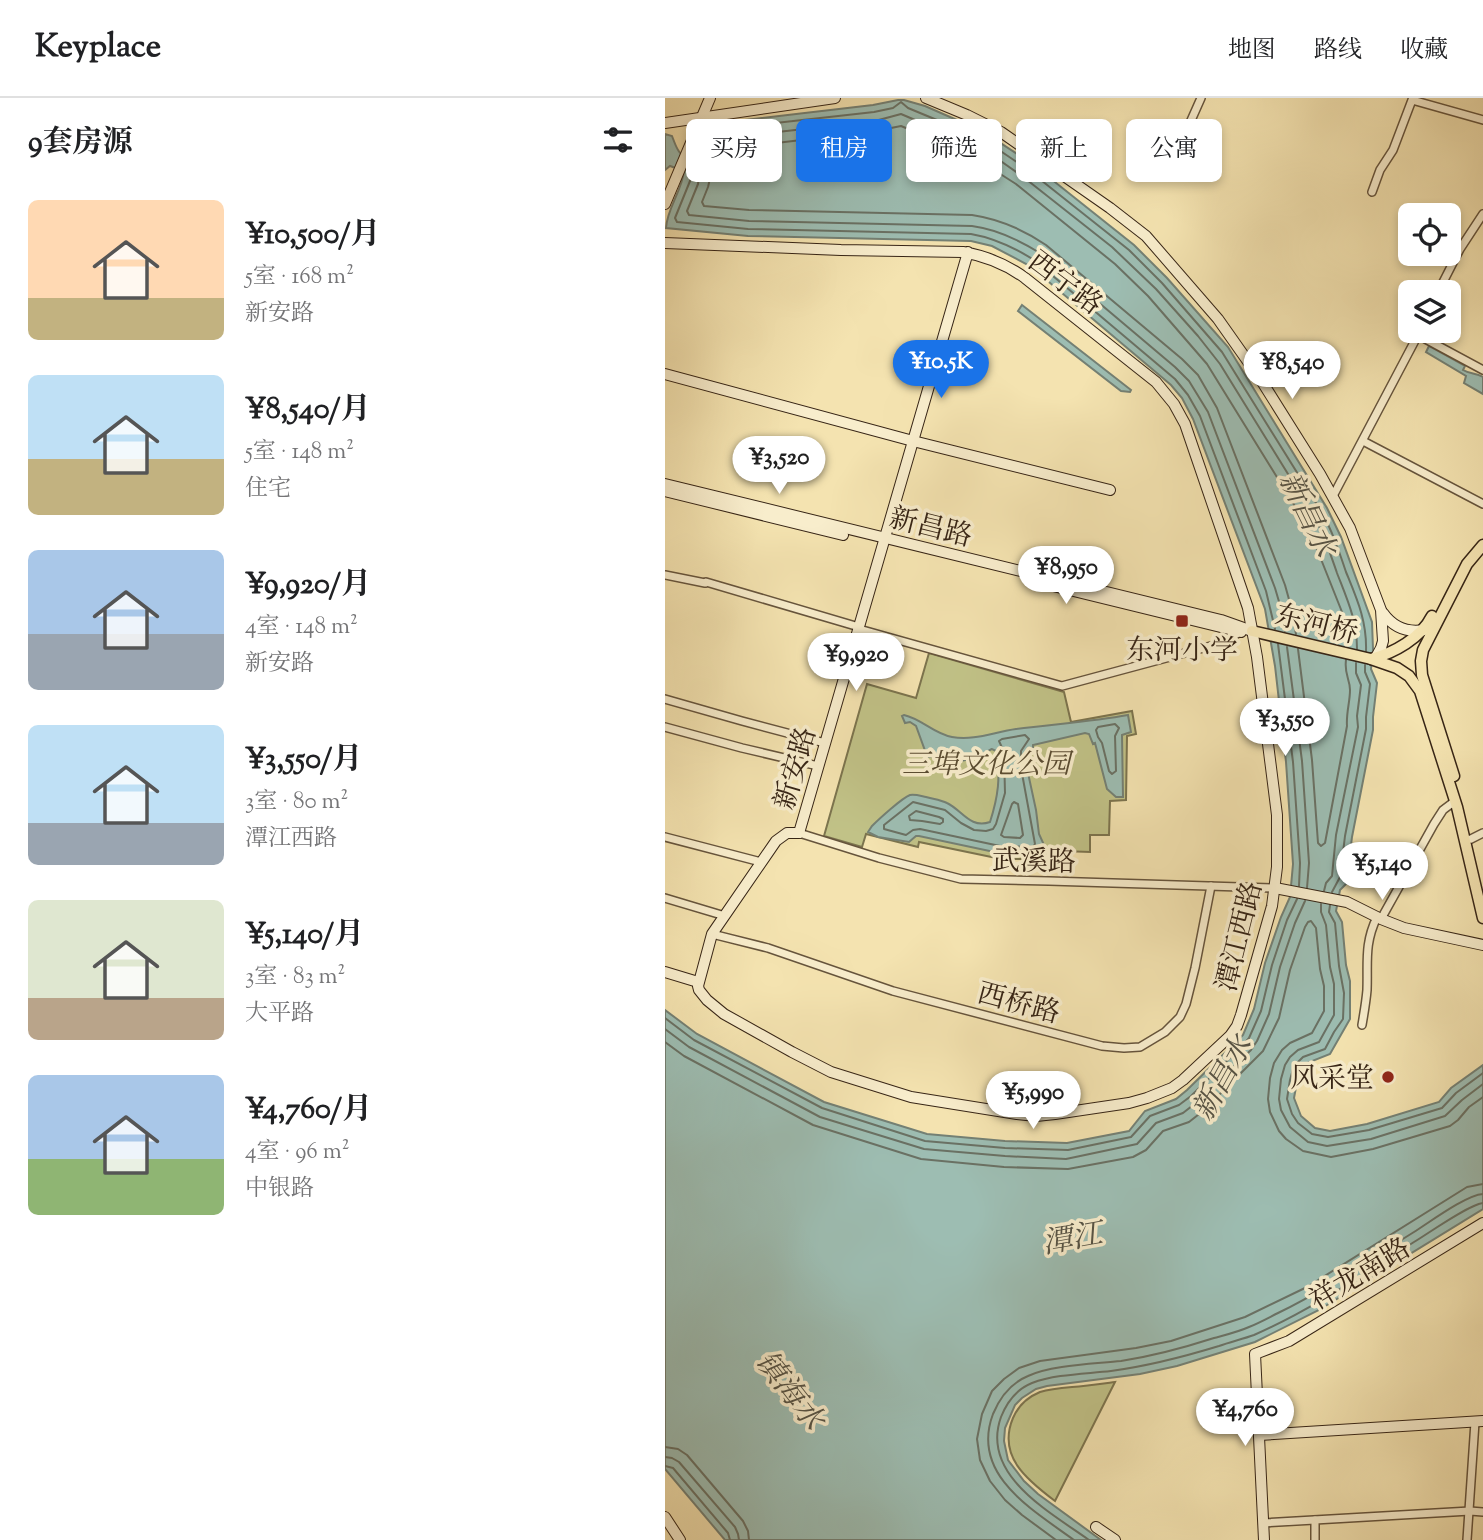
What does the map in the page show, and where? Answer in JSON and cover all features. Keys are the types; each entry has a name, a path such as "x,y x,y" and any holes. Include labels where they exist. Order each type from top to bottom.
{"main road":[{"path":"1373,659 1417,637 1424,630 1461,560 1483,537"},
{"path":"1483,545 1467,564 1423,650 1421,660 1422,675 1463,805 1483,890"},
{"name":"东河桥","path":"1252,631 1373,659 1401,671 1418,687 1455,801 1483,918"},
{"path":"1399,647 1411,647 1416,650 1421,660"}],"street":[{"path":"700,117 703,98"},
{"path":"665,204 675,174 710,98"},
{"path":"665,122 835,98"},
{"path":"926,98 1001,132 1146,236 1211,310 1240,349 1333,496 1350,528 1381,610 1388,620 1398,627 1414,631 1424,630"},
{"path":"1192,119 1201,98"},
{"path":"1372,192 1380,170 1393,150 1412,99 1483,120"},
{"path":"665,190 675,174"},
{"path":"1444,280 1483,214"},
{"name":"西宁路","path":"665,243 968,253 993,259 1018,272 1156,382 1180,413 1248,608 1252,631"},
{"name":"新安路","path":"698,982 712,934 780,837 791,832 799,833 968,253"},
{"path":"1333,496 1414,343"},
{"path":"1436,343 1483,370"},
{"path":"665,374 913,441 1110,490"},
{"path":"1363,440 1483,504"},
{"name":"新昌路","path":"665,484 1240,632 1252,631"},
{"name":"新昌路","path":"665,491 1227,621 1252,631"},
{"path":"665,575 706,582 1062,686 1222,643 1240,632"},
{"path":"1373,659 1383,641 1381,610"},
{"name":"潭江西路","path":"678,976 691,984 724,1014 792,1052 831,1072 897,1094 1036,1116 1129,1103 1163,1092 1183,1080 1235,1029 1258,957 1275,888 1276,814 1252,631"},
{"path":"665,699 825,743"},
{"path":"665,727 818,766"},
{"path":"1362,1025 1367,992 1370,931 1443,810 1455,801"},
{"name":"武溪路","path":"799,833 879,858 961,879 1275,888"},
{"path":"1471,839 1483,833"},
{"path":"665,837 761,863"},
{"name":"西桥路","path":"712,934 768,948 893,991 1102,1045 1133,1048 1146,1044 1165,1032 1186,1007 1211,886"},
{"path":"1275,888 1347,902 1414,931 1483,945"},
{"path":"665,898 725,916"},
{"path":"665,972 698,982 703,996"},
{"name":"祥龙南路","path":"1259,1435 1255,1354 1289,1341 1483,1223"},
{"path":"1264,1540 1259,1435 1479,1422 1468,1540"},
{"path":"1263,1523 1483,1512"},
{"path":"665,1517 680,1540"},
{"path":"1315,1520 1315,1540"},
{"path":"1096,1527 1115,1540"}],"green space":[{"name":"三埠文化公园","path":"929,653 1064,692 1071,722 1132,711 1136,734 1127,736 1126,800 1110,801 1109,835 1090,835 1090,852 1062,851 1061,862 1047,859 1001,859 919,842 918,847 866,834 862,847 824,836 867,684 916,698"},
{"path":"1115,1382 1055,1501 1034,1485 1017,1466 1009,1444 1009,1432 1015,1414 1024,1402 1040,1392"}],"water":[{"path":"904,100 955,119 906,119 906,182 1002,182 1002,144 1016,153 1016,182 1055,182 1134,245 1228,347 1327,508 1341,537 1372,622 1371,669 1377,683 1373,730 1352,837 1346,884 1340,890 1336,911 1342,922 1350,981 1350,1019 1330,1054 1307,1063 1299,1071 1294,1098 1301,1116 1315,1128 1330,1131 1367,1124 1439,1102 1451,1088 1483,1065 1483,1209 1319,1310 1255,1342 1177,1366 1140,1374 1047,1386 1036,1389 1015,1405 1005,1428 1004,1441 1008,1460 1038,1494 1101,1540 725,1540 665,1469 665,1010 697,1034 824,1102 927,1134 1067,1143 1129,1131 1145,1111 1176,1099 1187,1090 1243,1035 1254,1009 1265,963 1290,897 1293,864 1286,762 1275,666 1265,609 1193,419 1182,398 1171,385 1030,266 992,246 971,241 748,236 666,228 684,171 670,166 665,170 665,134 672,136 680,153 686,157 686,182 782,182 782,119 753,119"},
{"path":"1022,305 1131,390 1130,392 1121,391 1018,311"},
{"path":"1429,346 1465,366 1463,370 1483,377 1483,394 1464,383 1466,376 1426,352"},
{"path":"1128,715 1131,732 1122,735 1123,797 1116,797 1107,789 1095,743 1093,744 1089,734 1085,733 1033,745 1033,749 1028,752 1028,773 1039,834 1045,847 1043,855 999,853 919,836 909,842 878,837 868,832 872,826 910,795 945,802 977,823 990,822 995,804 998,787 996,751 992,749 959,761 948,759 945,753 929,757 916,726 910,722 905,723 902,716 946,735 960,738"}],"place":[{"name":"东河小学","path":"1182,621"},
{"name":"风采堂","path":"1388,1077"}],"water label":[{"name":"新昌水","path":"1308,514"},
{"name":"新昌水","path":"1222,1078"},
{"name":"潭江","path":"1072,1238"},
{"name":"镇海水","path":"790,1390"}]}
